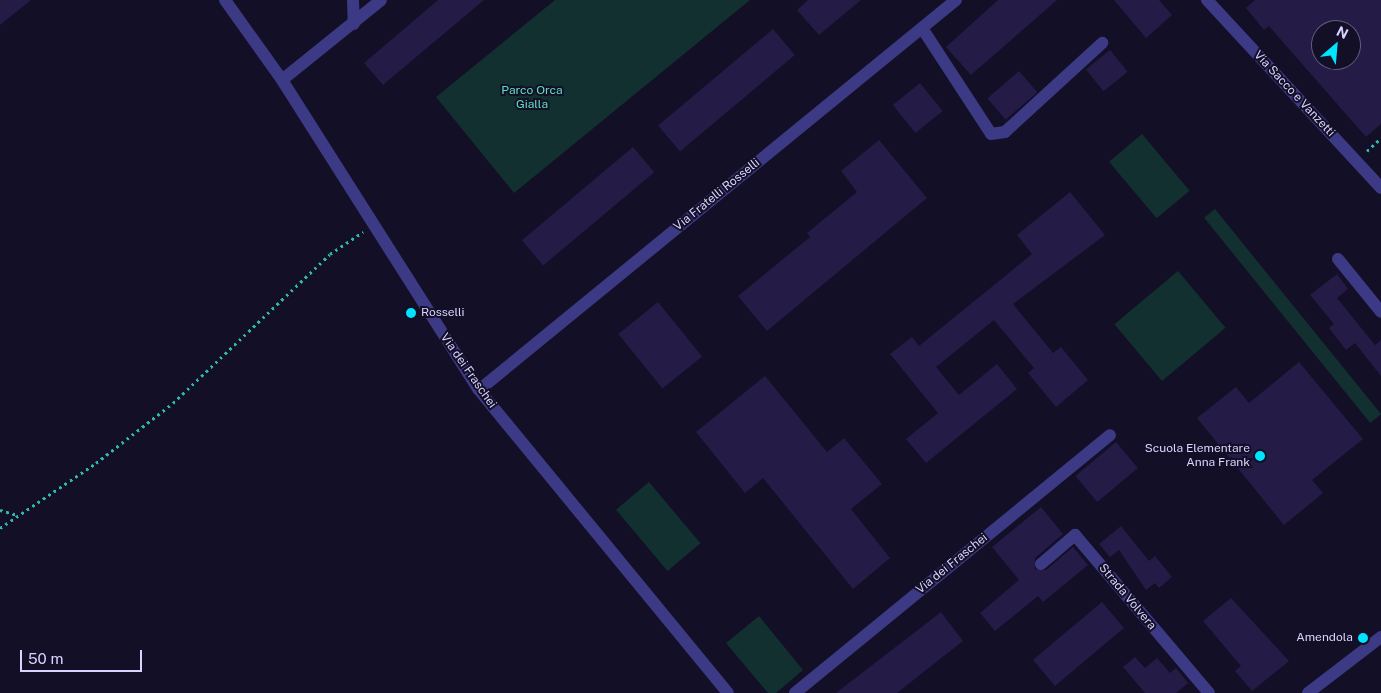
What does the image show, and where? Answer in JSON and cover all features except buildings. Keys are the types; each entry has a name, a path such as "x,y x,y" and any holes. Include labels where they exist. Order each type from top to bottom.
{"street":[{"name":"Via dei Fraschei","path":"225,0 282,80 373,226 479,390 728,693"},
{"path":"353,0 354,24"},
{"path":"282,80 354,24 381,0"},
{"name":"Via Fratelli Rosselli","path":"479,390 956,0"},
{"name":"Via Sacco e Vanzetti","path":"1207,0 1381,188"},
{"path":"922,28 991,134 1005,132 1102,43"},
{"path":"1338,259 1381,312"},
{"name":"Via dei Fraschei","path":"795,693 1110,435"},
{"name":"Strada Volvera","path":"1041,564 1074,535 1209,693"},
{"path":"1308,693 1381,637"}],"path":[{"path":"1367,151 1381,138"},
{"path":"0,528 96,463 173,404 330,254 373,226"},
{"path":"0,510 18,515"}],"green space":[{"name":"Parco Orca Gialla","path":"555,0 750,0 514,193 436,97"},
{"path":"1142,134 1190,191 1157,218 1109,162"},
{"path":"1215,209 1381,414 1370,423 1204,218"},
{"path":"1178,271 1226,328 1162,381 1114,324"},
{"path":"649,482 700,543 667,571 616,510"},
{"path":"759,616 803,670 776,693 768,693 726,643"}],"place":[{"name":"Rosselli","path":"411,313"},
{"name":"Scuola Elementare Anna Frank","path":"1260,456"},
{"name":"Amendola","path":"1363,638"}]}
